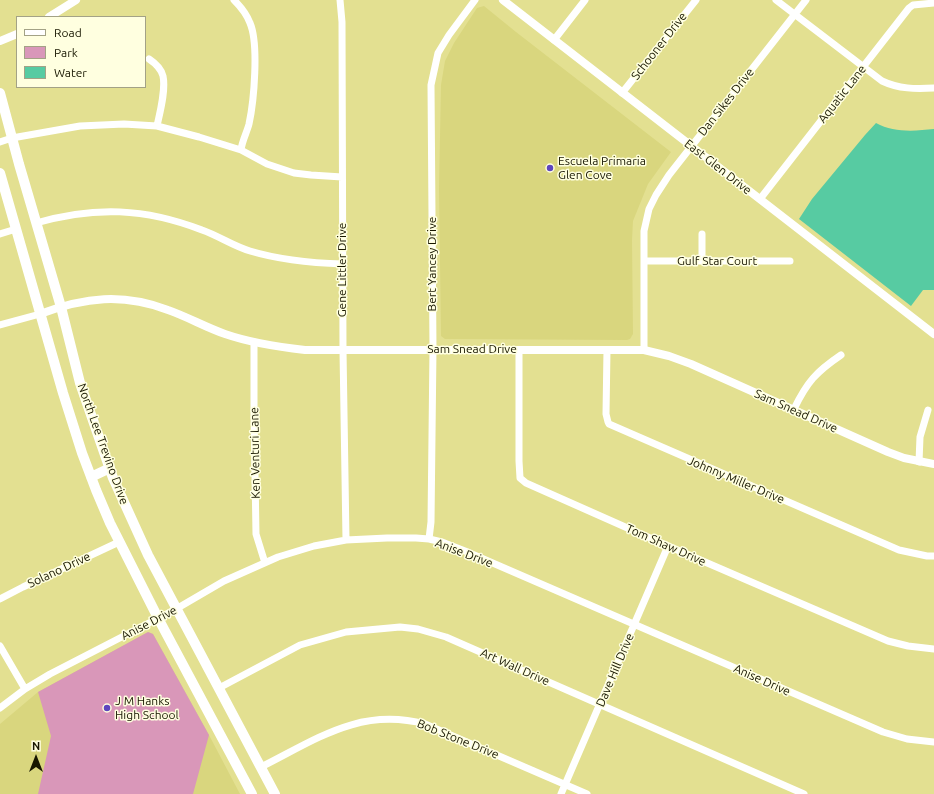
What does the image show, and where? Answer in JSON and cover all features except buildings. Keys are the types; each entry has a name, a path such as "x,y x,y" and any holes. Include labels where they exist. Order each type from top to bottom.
{"main road":[{"name":"North Lee Trevino Drive","path":"0,93 80,383 94,427 110,468 112,478 136,531 176,609 275,794"},
{"name":"North Lee Trevino Drive","path":"0,173 63,393 91,477 119,542 252,794"},
{"path":"91,477 110,468"}],"street":[{"path":"50,16 76,0"},
{"path":"234,0 250,22 254,43 255,72 252,109 241,150"},
{"name":"Gene Littler Drive","path":"340,0 346,540"},
{"name":"Bert Yancey Drive","path":"429,539 432,514 431,85 438,53 449,35 475,0"},
{"name":"East Glen Drive","path":"503,0 934,334"},
{"path":"554,40 585,0"},
{"name":"Schooner Drive","path":"622,93 696,0"},
{"path":"776,0 863,68 882,81 894,86 917,89 934,88"},
{"name":"Dan Sikes Drive","path":"644,350 644,231 649,209 669,175 806,0"},
{"name":"Aquatic Lane","path":"760,199 909,8 913,5 934,3"},
{"path":"0,41 16,34"},
{"path":"149,59 158,67 163,76 163,87 157,126"},
{"path":"0,142 12,138 80,126 124,124 157,126 241,150 267,164 294,172 311,175 342,177"},
{"path":"36,223 55,217 89,212 133,212 188,224 248,251 300,262 342,264"},
{"path":"0,234 16,229"},
{"path":"702,234 702,261"},
{"name":"Gulf Star Court","path":"644,261 790,261"},
{"name":"Sam Snead Drive","path":"0,325 60,307 98,299 131,300 157,306 214,330 254,342 306,350 644,350 691,364 888,452 919,462 934,464"},
{"name":"Ken Venturi Lane","path":"254,342 256,534 265,563"},
{"name":"Tom Shaw Drive","path":"520,350 519,461 520,478 526,483 888,641 908,646 934,649"},
{"name":"Johnny Miller Drive","path":"607,350 606,414 609,424 899,550 934,556"},
{"path":"794,409 810,380 825,365 840,355"},
{"path":"919,462 920,437 928,410"},
{"name":"Anise Drive","path":"0,708 25,689 50,674 176,609 224,581 265,563 314,546 346,540 416,538 442,542 883,732 907,739 934,742"},
{"name":"Solano Drive","path":"0,600 23,587 119,542"},
{"name":"Dave Hill Drive","path":"561,794 668,546"},
{"name":"Art Wall Drive","path":"219,688 300,645 346,632 400,627 418,629 446,637 804,794"},
{"path":"0,646 25,689"},
{"name":"Bob Stone Drive","path":"261,767 335,729 364,721 397,718 425,724 587,794"}],"shaded area":[{"name":"Escuela Primaria Glen Cove","path":"484,6 671,152 648,184 633,221 633,334 630,339 445,339 441,336 439,189 441,85 445,61 454,43 477,8"},
{"name":"J M Hanks High School","path":"148,632 153,634 240,794 0,794 0,724 38,692"}],"green space":[{"name":"J M Hanks High School","path":"148,632 153,634 209,735 193,794 38,794 51,736 38,692"}],"water":[{"path":"876,123 897,130 912,131 934,129 934,290 923,290 911,306 799,219 812,199"}],"place":[{"name":"Escuela Primaria Glen Cove","path":"550,168"},
{"name":"J M Hanks High School","path":"107,708"}]}
